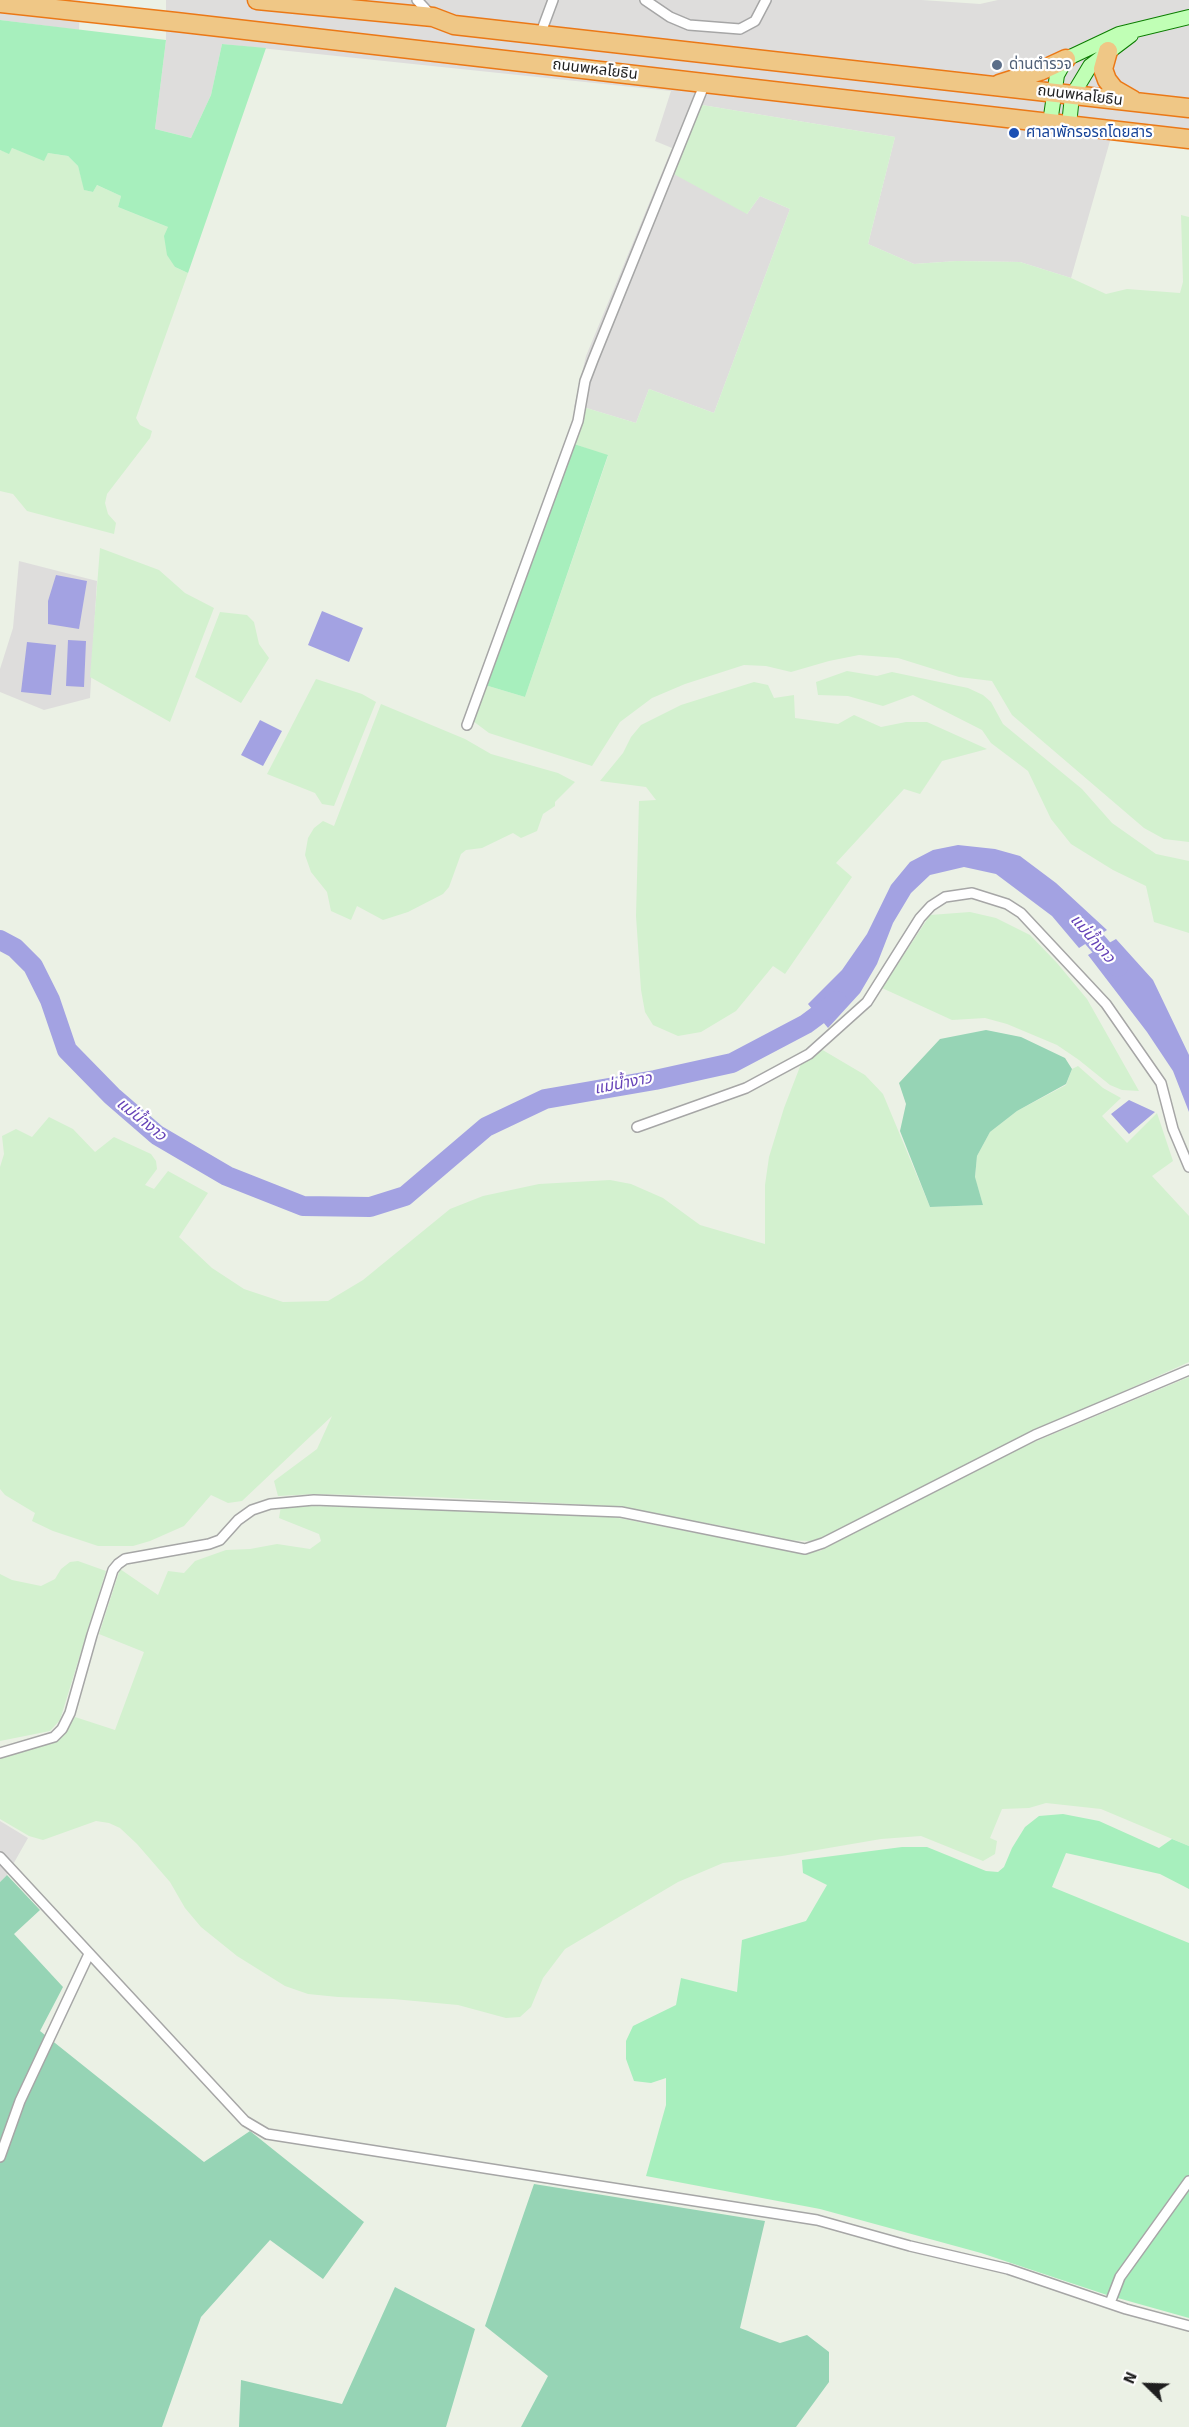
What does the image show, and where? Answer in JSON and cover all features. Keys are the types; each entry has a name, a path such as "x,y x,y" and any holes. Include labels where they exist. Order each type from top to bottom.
{"highway":[{"name":"ถนนพหลโยธิน","path":"257,0 434,18 454,25 1189,108"},
{"name":"ถนนพหลโยธิน","path":"0,3 1189,139"},
{"path":"1108,51 1103,69 1107,80 1114,89 1138,103"},
{"path":"992,86 1040,71 1066,59"}],"street":[{"path":"417,0 434,18"},
{"path":"540,35 553,0"},
{"path":"645,0 670,17 689,25 740,29 755,21 766,0"},
{"path":"1050,123 1057,75 1066,59 1119,34 1189,17"},
{"path":"1069,125 1072,96 1090,66 1140,29"},
{"path":"467,725 578,421 585,381 705,83"},
{"path":"637,1127 746,1088 809,1054 867,1002 920,918 931,906 945,897 972,893 1007,904 1021,913 1106,1004 1161,1083 1173,1130 1189,1167"},
{"path":"0,1753 54,1737 63,1729 70,1713 113,1570 118,1564 125,1559 220,1540 238,1520 252,1510 270,1504 314,1500 621,1512 805,1549 823,1543 1035,1435 1189,1370"},
{"path":"0,1857 245,2121 267,2134 817,2220 910,2246 1008,2269 1126,2309 1189,2326"},
{"path":"0,2157 20,2101 89,1954"},
{"path":"1110,2303 1120,2277 1189,2181"}],"shaded area":[{"path":"0,0 80,0 79,30 0,20"},
{"path":"166,0 922,0 980,4 998,0 1189,0 1189,145 1112,134 1071,278 1020,262 957,261 914,264 868,244 895,137 702,105 747,214 760,196 790,209 714,413 649,389 636,423 583,407 574,407 586,356 672,148 655,141 671,91 222,44 211,95 191,138 155,129 166,40"},
{"path":"19,561 97,581 90,698 44,710 0,692 0,669 13,628"},
{"path":"0,1821 28,1838 7,1875 0,1882"}],"green space":[{"path":"0,20 166,40 155,129 191,138 211,95 222,44 266,48 188,273 175,267 167,255 164,236 168,227 118,207 121,196 97,185 93,192 84,190 78,166 68,156 48,153 44,161 12,148 9,154 0,150"},
{"path":"702,105 895,137 868,244 914,264 957,261 1020,262 1071,278 1106,294 1127,289 1180,293 1183,282 1181,215 1189,217 1189,842 1164,839 1144,828 1012,715 992,681 959,677 898,658 859,655 791,672 766,666 744,665 685,684 652,698 620,722 592,766 489,733 473,721 485,685 525,697 608,456 574,444 583,407 636,423 649,389 714,413 790,209 760,196 747,214 670,172"},
{"path":"12,148 44,160 48,153 68,156 78,166 85,190 93,192 97,185 121,196 118,207 168,227 175,267 188,273 136,418 140,425 152,431 150,438 107,494 105,503 108,514 116,523 114,534 27,511 13,494 0,491 0,150 9,153"},
{"path":"574,444 608,455 525,697 485,685"},
{"path":"100,548 159,570 185,593 214,608 170,722 90,677"},
{"path":"220,612 247,615 254,622 259,644 269,658 241,703 195,677"},
{"path":"847,671 877,676 892,672 968,688 983,695 991,702 1003,724 1082,789 1112,823 1156,854 1189,861 1189,933 1154,922 1146,886 1113,870 1071,844 1051,819 1028,771 991,743 982,730 913,695 883,706 848,696 818,695 816,682"},
{"path":"316,679 362,694 376,702 334,806 322,804 315,793 267,774"},
{"path":"754,682 768,685 774,698 794,695 795,718 838,724 854,715 881,727 906,722 927,722 987,749 942,761 920,794 904,789 836,863 852,877 785,974 773,966 736,1011 701,1032 678,1036 653,1025 645,1012 641,990 636,916 639,801 656,800 646,787 600,781 623,753 631,737 641,725 681,705"},
{"path":"381,704 465,739 491,754 558,773 575,782 555,802 555,806 543,814 537,831 521,838 513,833 482,848 466,850 461,854 449,887 443,894 408,912 383,920 357,906 351,920 331,911 327,892 311,872 305,855 308,838 314,828 323,821 334,826"},
{"path":"970,912 996,918 1030,935 1057,963 1087,999 1139,1091 1122,1090 1110,1085 1057,1045 1007,1024 985,1018 952,1020 882,988 930,915"},
{"path":"986,1030 1021,1037 1065,1058 1072,1069 1066,1084 1017,1111 990,1132 977,1156 975,1177 983,1205 930,1207 900,1131 906,1104 899,1083 940,1039"},
{"path":"821,1049 865,1075 883,1094 930,1207 983,1205 975,1178 977,1156 990,1132 1017,1111 1066,1085 1072,1069 1078,1066 1103,1088 1121,1098 1102,1116 1127,1143 1157,1113 1173,1161 1152,1176 1189,1216 1189,1362 1002,1446 826,1536 811,1541 783,1540 722,1526 611,1506 433,1497 315,1494 278,1496 274,1481 317,1449 332,1416 242,1501 228,1503 211,1495 184,1526 133,1546 98,1546 53,1531 32,1521 35,1513 5,1495 0,1489 0,1167 4,1154 2,1136 16,1129 32,1137 49,1117 73,1129 95,1152 114,1137 151,1154 156,1161 157,1169 145,1185 154,1189 168,1171 208,1193 179,1237 212,1268 244,1289 283,1302 328,1301 363,1280 450,1209 483,1196 539,1184 610,1180 631,1184 663,1198 700,1225 765,1244 765,1185 769,1157 801,1064"},
{"path":"1189,1377 1189,1846 1101,1809 1046,1803 1029,1808 1002,1809 990,1838 997,1841 995,1854 983,1861 921,1836 881,1839 782,1856 723,1863 678,1882 565,1949 543,1978 531,2007 520,2017 506,2018 458,2005 308,1994 285,1986 237,1956 201,1927 185,1908 170,1882 120,1828 96,1821 43,1840 29,1836 0,1819 0,1757 58,1741 75,1717 115,1730 144,1652 99,1634 120,1569 158,1595 168,1571 184,1573 195,1561 226,1550 250,1549 277,1544 310,1549 321,1541 319,1534 279,1518 281,1506 449,1507 608,1516 800,1553 820,1551 959,1477 1020,1448"},
{"path":"78,1561 106,1571 60,1720 50,1731 0,1741 0,1574 12,1580 41,1586 55,1579 61,1569 70,1562"},
{"path":"1063,1814 1099,1821 1159,1848 1172,1839 1189,1846 1189,1889 1160,1874 1066,1853 1052,1887 1189,1943 1189,2318 1107,2295 981,2253 820,2209 646,2176 666,2105 666,2078 651,2083 634,2081 626,2059 626,2041 633,2026 676,2005 681,1978 737,1992 742,1940 806,1921 827,1885 803,1873 802,1860 902,1847 927,1847 986,1871 998,1872 1004,1867 1025,1827 1039,1816"},
{"path":"7,1875 40,1910 14,1934 63,1987 40,2031 204,2162 250,2131 364,2222 323,2279 270,2240 201,2317 162,2427 0,2427 0,1882"},
{"path":"534,2184 765,2221 740,2328 780,2343 807,2335 829,2352 829,2382 796,2427 521,2427 548,2376 485,2326"},
{"path":"395,2287 475,2329 446,2427 239,2427 241,2380 342,2404"}],"water":[{"path":"56,575 87,581 79,629 48,624 48,601"},
{"path":"322,611 363,628 349,662 308,645"},
{"path":"68,640 86,641 84,687 66,686"},
{"path":"27,642 56,645 51,695 21,692"},
{"path":"260,720 282,731 263,766 241,755"},
{"path":"958,845 995,849 1020,856 1056,883 1107,930 1079,948 1052,916 996,874 964,867 930,875 911,893 893,923 877,964 860,993 828,1028 808,1004 842,970 867,934 891,885 910,862 933,850"},
{"path":"1116,939 1153,980 1189,1055 1189,1112 1173,1071 1147,1032 1088,955"},
{"path":"1129,1100 1155,1112 1129,1134 1111,1114"}],"waterway":[{"name":"แม่น้ำงาว","path":"1077,919 1118,967"},
{"name":"แม่น้ำงาว","path":"0,940 15,948 33,966 50,1000 67,1050 112,1096 157,1135 227,1176 303,1206 370,1207 405,1196 486,1127 545,1099 655,1080 732,1063 806,1024 837,1001"}],"place":[{"name":"ด่านตำรวจ","path":"997,65"},
{"name":"ศาลาพักรอรถโดยสาร","path":"1014,133"}]}
